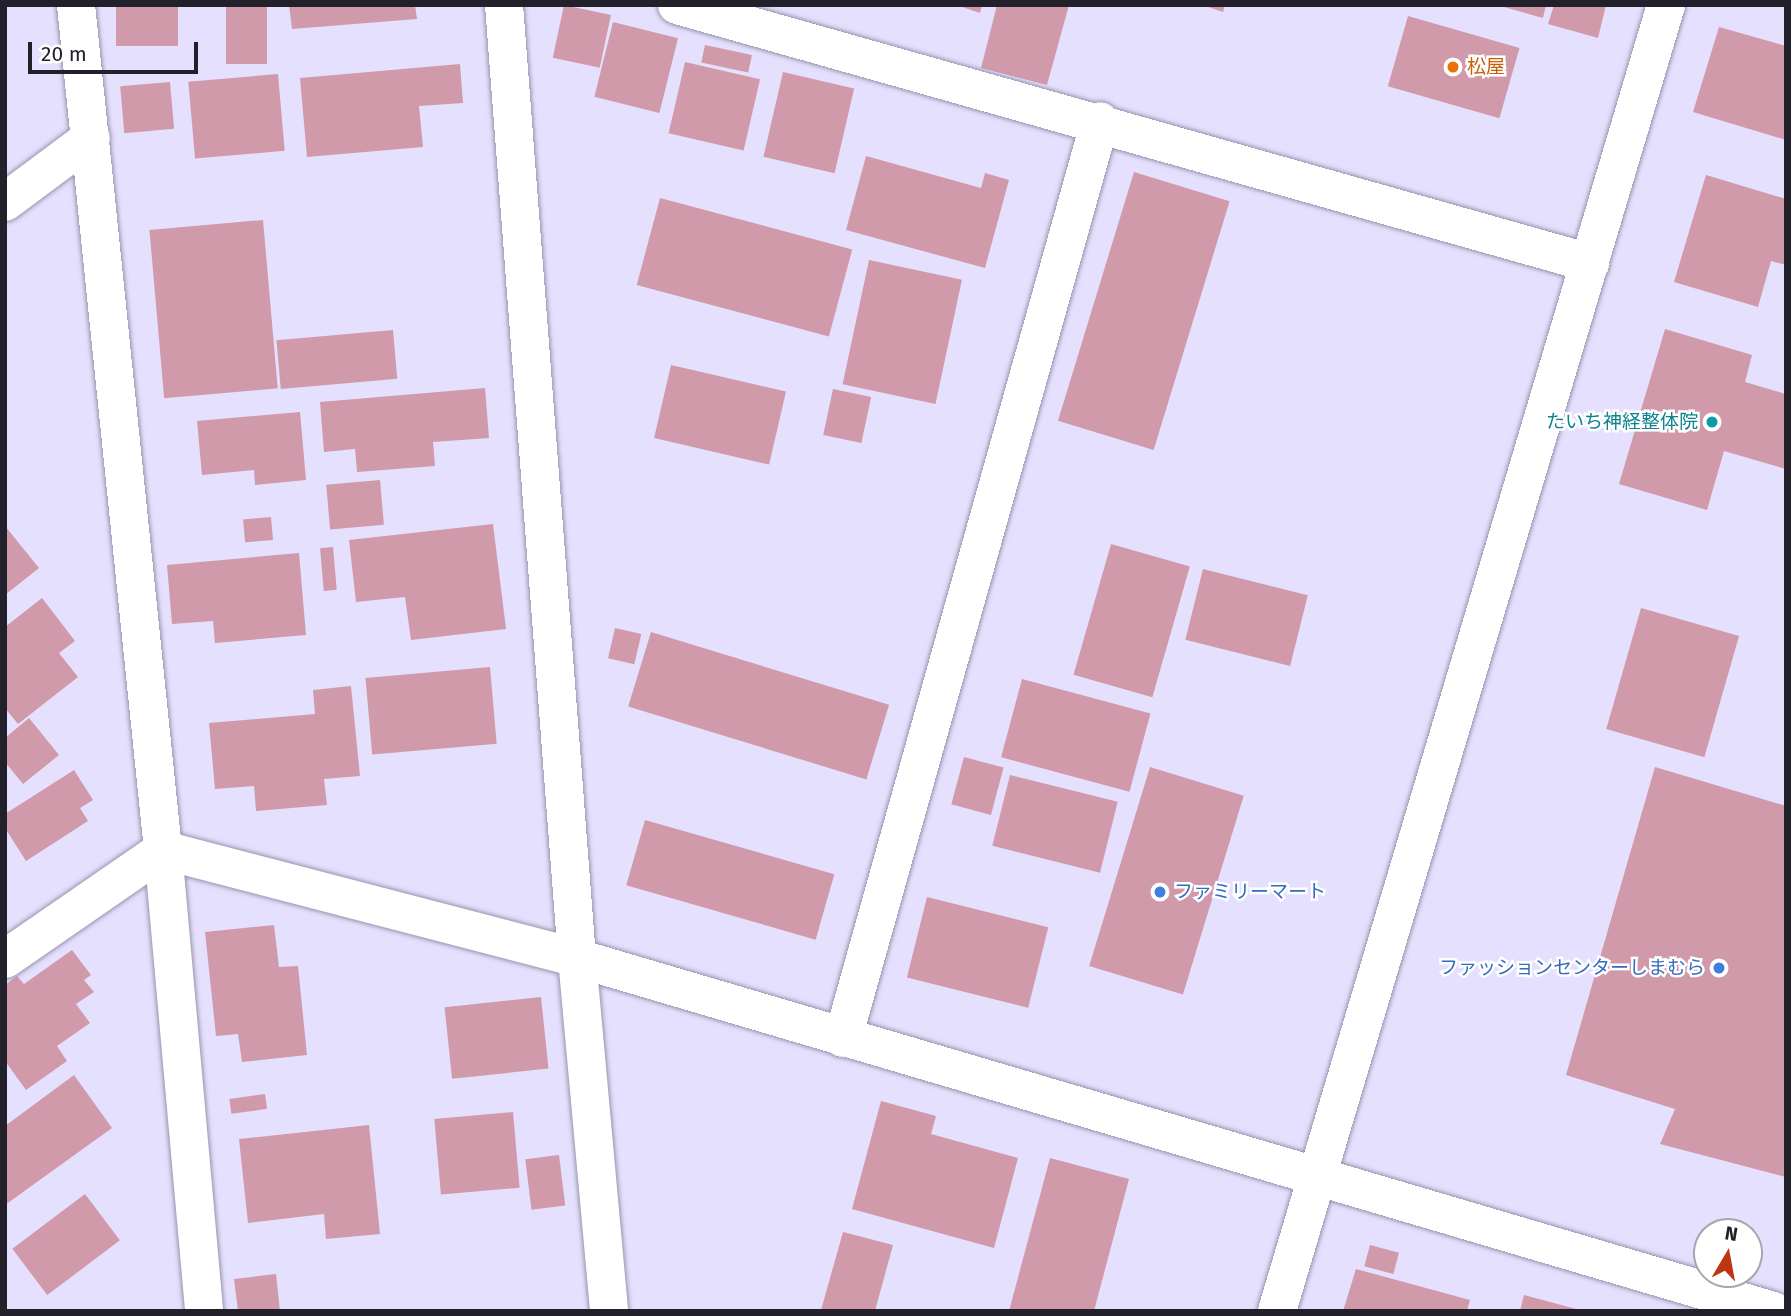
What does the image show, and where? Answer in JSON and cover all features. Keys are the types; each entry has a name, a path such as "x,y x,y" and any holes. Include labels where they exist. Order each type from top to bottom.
{"street":[{"path":"76,5 163,850 204,1311"},
{"path":"504,5 577,958 610,1311"},
{"path":"677,5 1100,121 1590,263"},
{"path":"1277,1311 1315,1175 1666,5"},
{"path":"843,1038 1100,121"},
{"path":"5,202 91,138"},
{"path":"5,959 163,850 577,958 1773,1311"}],"building":[{"path":"116,5 178,5 178,46 116,46"},
{"path":"226,5 267,5 267,64 226,64"},
{"path":"289,5 415,5 417,19 292,29"},
{"path":"564,5 611,15 600,68 553,58"},
{"path":"956,5 982,5 980,13"},
{"path":"997,5 1069,5 1047,85 981,68"},
{"path":"1202,5 1225,5 1223,12"},
{"path":"1497,5 1546,5 1543,18"},
{"path":"1554,5 1606,5 1598,38 1548,24"},
{"path":"1408,16 1520,48 1499,118 1388,86"},
{"path":"613,22 678,38 659,113 594,97"},
{"path":"1719,27 1786,46 1786,140 1693,112"},
{"path":"705,45 752,55 748,73 701,63"},
{"path":"685,62 760,79 744,150 669,133"},
{"path":"460,64 463,103 419,106 423,147 307,157 300,78"},
{"path":"783,72 854,88 835,173 763,157"},
{"path":"278,74 285,151 195,159 188,82"},
{"path":"170,82 174,129 124,133 120,86"},
{"path":"866,156 981,188 985,173 1009,180 985,268 846,230"},
{"path":"1134,172 1230,201 1154,450 1058,421"},
{"path":"1706,175 1786,199 1786,265 1771,261 1758,307 1674,282"},
{"path":"660,198 852,250 829,336 637,285"},
{"path":"263,220 278,388 164,398 149,230"},
{"path":"869,260 962,280 936,404 843,384"},
{"name":"たいち神経整体院","path":"1665,329 1752,355 1745,382 1786,394 1786,469 1724,451 1707,510 1619,484"},
{"path":"393,330 397,379 281,389 276,340"},
{"path":"671,365 786,392 769,465 654,438"},
{"path":"485,388 489,438 433,442 435,466 357,472 355,449 324,452 320,402"},
{"path":"833,389 871,397 861,443 823,435"},
{"path":"300,412 306,480 255,485 254,470 202,475 197,421"},
{"path":"380,480 384,525 330,530 326,485"},
{"path":"271,517 273,540 245,542 243,519"},
{"path":"493,524 506,629 411,640 405,597 356,602 349,540"},
{"path":"5,526 39,568 5,595"},
{"path":"1111,544 1190,567 1152,697 1074,675"},
{"path":"333,547 337,590 324,591 320,548"},
{"path":"299,553 306,635 215,643 213,621 172,624 167,565"},
{"path":"1203,569 1308,595 1290,666 1185,640"},
{"path":"42,598 75,641 59,653 78,677 18,724 5,708 5,627"},
{"path":"1641,608 1739,636 1704,757 1606,729"},
{"path":"615,628 641,634 634,664 608,658"},
{"path":"651,632 889,705 866,779 628,707"},
{"path":"490,667 497,744 372,755 365,678"},
{"path":"1022,679 1150,713 1130,792 1001,757"},
{"path":"351,686 360,776 324,779 327,805 256,811 254,786 215,789 209,723 315,714 313,690"},
{"path":"29,718 59,755 23,784 5,762 5,738"},
{"path":"964,757 1004,768 991,815 951,804"},
{"path":"1150,767 1244,796 1183,995 1089,966"},
{"path":"1655,767 1786,806 1786,1177 1660,1144 1675,1109 1566,1075"},
{"path":"74,770 93,800 80,808 88,821 26,861 5,828 5,814"},
{"path":"1010,775 1118,802 1100,873 992,846"},
{"path":"645,820 834,874 816,940 626,885"},
{"path":"927,897 1048,927 1028,1008 907,978"},
{"path":"274,925 279,967 298,966 307,1055 242,1062 238,1034 216,1036 205,932"},
{"path":"72,950 91,975 84,980 94,992 76,1004 90,1023 57,1046 67,1061 26,1090 5,1061 5,985 17,976 24,984"},
{"path":"541,997 549,1069 452,1079 445,1007"},
{"path":"74,1075 112,1128 5,1205 5,1126"},
{"path":"265,1094 267,1109 231,1114 229,1099"},
{"path":"881,1101 936,1116 931,1134 1018,1158 994,1248 852,1209"},
{"path":"513,1112 520,1188 441,1195 434,1119"},
{"path":"369,1125 380,1234 326,1239 324,1214 248,1223 239,1139"},
{"path":"559,1155 565,1206 531,1210 525,1159"},
{"path":"1050,1158 1129,1179 1094,1311 1009,1311"},
{"path":"85,1194 120,1240 47,1295 12,1249"},
{"path":"843,1232 893,1245 875,1311 821,1310"},
{"path":"1370,1245 1399,1253 1393,1274 1364,1266"},
{"path":"1356,1269 1470,1300 1467,1311 1343,1311"},
{"path":"276,1274 280,1311 238,1311 234,1279"},
{"path":"1524,1295 1580,1310 1580,1311 1520,1311"}],"place":[{"name":"松屋","path":"1453,67"},
{"name":"たいち神経整体院","path":"1712,422"},
{"name":"ファミリーマート","path":"1160,892"},
{"name":"ファッションセンターしまむら","path":"1719,968"}]}
